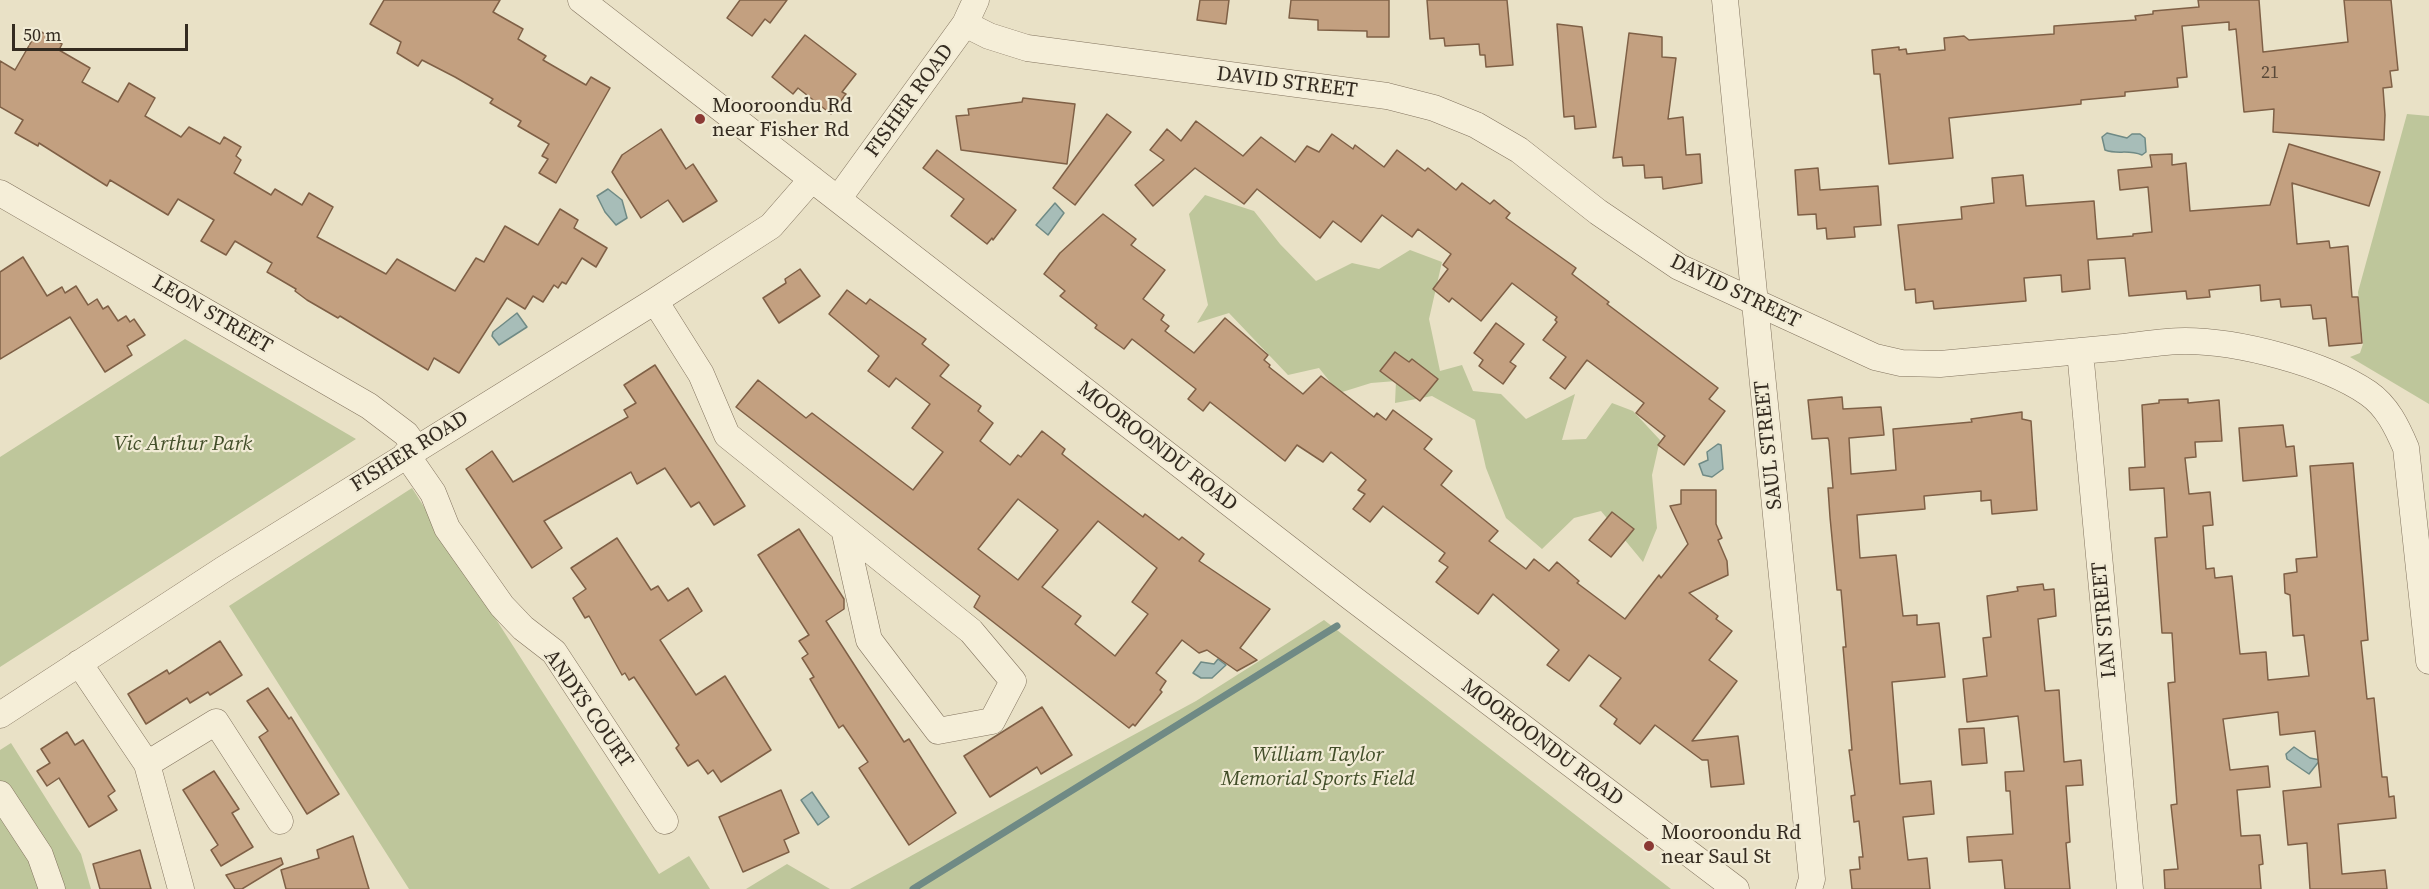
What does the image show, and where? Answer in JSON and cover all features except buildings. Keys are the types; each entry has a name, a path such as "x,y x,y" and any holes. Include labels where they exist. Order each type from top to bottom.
{"street":[{"name":"MOOROONDU ROAD","path":"581,0 1352,598 1736,889"},
{"name":"FISHER ROAD","path":"838,199 965,24 976,0"},
{"name":"SAUL STREET","path":"1725,0 1812,879 1809,889"},
{"name":"DAVID STREET","path":"965,24 989,36 1027,48 1387,96 1434,108 1476,125 1519,150 1598,212 1678,267 1875,357 1901,363 1940,364 2185,341 2234,344 2290,359 2338,378 2368,393 2391,418 2406,448 2412,482 2429,661"},
{"name":"FISHER ROAD","path":"0,715 411,451 655,301 771,226 812,179"},
{"name":"LEON STREET","path":"4,201 369,406 406,434 411,451"},
{"path":"655,301 701,374 727,435 971,631 1013,681 992,721 938,731 869,640 844,529"},
{"name":"IAN STREET","path":"2079,351 2130,889"},
{"name":"ANDYS COURT","path":"411,451 433,493 447,528 502,606 523,628 554,652 664,821"},
{"path":"80,663 147,764 181,889"},
{"path":"147,764 216,722 280,821"},
{"path":"0,794 40,855 51,889"}],"green space":[{"path":"2407,114 2429,116 2429,404 2350,357 2360,353 2363,344 2358,292"},
{"path":"1205,195 1254,211 1280,244 1316,281 1352,263 1379,269 1410,250 1442,262 1429,319 1440,371 1462,365 1473,391 1501,394 1526,419 1575,394 1562,440 1586,439 1612,403 1633,411 1660,440 1652,475 1657,528 1643,562 1601,511 1574,518 1542,549 1506,518 1486,468 1475,420 1432,396 1395,403 1396,381 1371,383 1339,393 1319,368 1288,375 1229,313 1197,323 1208,305 1189,214"},
{"name":"Vic Arthur Park","path":"185,339 356,439 0,667 0,457"},
{"path":"412,488 659,874 689,856 710,889 409,889 229,606"},
{"name":"William Taylor Memorial Sports Field","path":"1324,620 1671,889 850,889 1196,701"},
{"path":"11,743 81,854 91,889 0,889 0,750"},
{"path":"787,864 830,889 746,889"}],"water":[{"path":"2107,133 2127,138 2132,134 2140,134 2145,138 2146,152 2142,155 2105,150 2102,137"},
{"path":"608,189 622,200 627,218 616,225 605,212 597,196"},
{"path":"1055,203 1064,213 1048,235 1036,225"},
{"path":"517,313 527,327 499,345 492,336 493,332"},
{"path":"1718,444 1721,445 1723,469 1712,477 1703,475 1699,464 1708,460 1707,452"},
{"path":"1218,659 1226,665 1212,678 1201,678 1193,673 1201,662 1214,664"},
{"path":"2294,747 2310,758 2320,760 2309,774 2287,759 2286,754"},
{"path":"812,792 829,817 818,825 801,800"}],"waterway":[{"path":"913,889 1337,626"}],"place":[{"name":"Mooroondu Rd near Fisher Rd","path":"700,119"},
{"name":"Mooroondu Rd near Saul St","path":"1649,846"}]}
